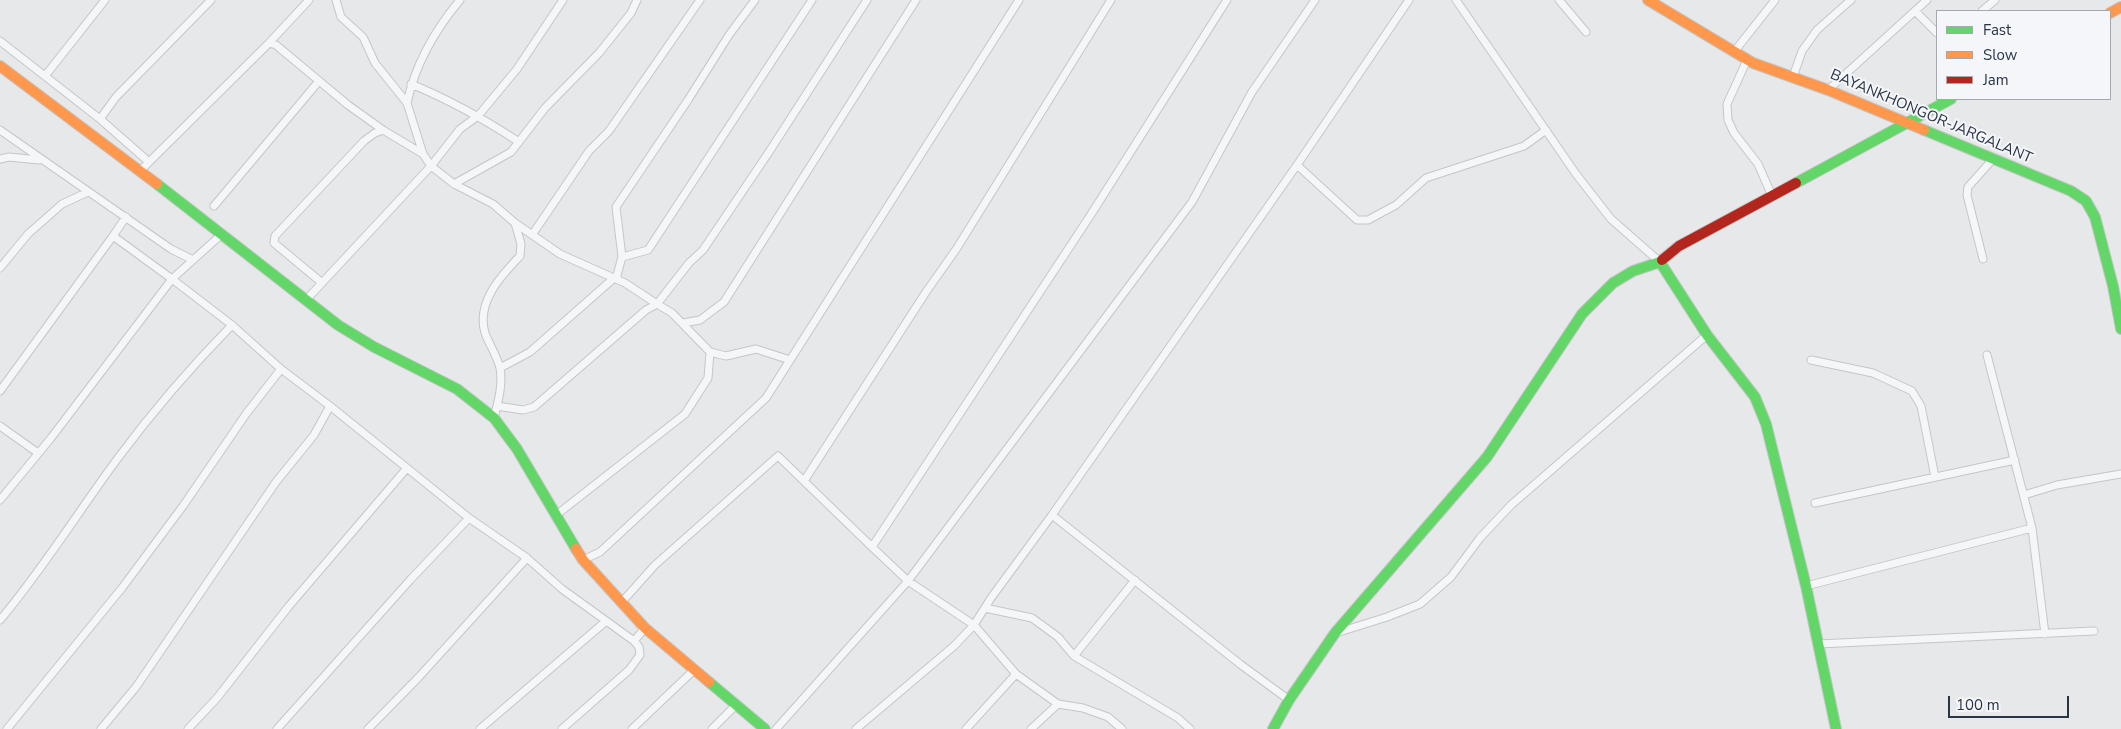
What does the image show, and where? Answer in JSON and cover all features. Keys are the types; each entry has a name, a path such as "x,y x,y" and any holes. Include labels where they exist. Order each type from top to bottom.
{"street":[{"path":"45,76 105,0"},
{"path":"100,119 116,97 211,0"},
{"path":"140,171 269,43 309,0"},
{"path":"336,0 341,17 363,37 375,63 407,103 423,154 431,166 454,184 492,204 560,254 615,278 672,313 710,352 726,356 756,348 790,360"},
{"path":"407,103 411,84 429,45 443,20 460,0"},
{"path":"306,300 431,166 460,129 478,116 517,68 562,0"},
{"path":"454,184 510,152 545,108 599,53 630,13 637,0"},
{"path":"532,235 589,151 608,131 700,0"},
{"path":"500,368 530,352 615,278 622,257 616,207 688,100 728,35 755,0"},
{"path":"622,257 648,250 812,0"},
{"path":"497,406 523,410 534,407 646,310 657,304 689,263 703,250 786,128 867,0"},
{"path":"683,323 700,320 724,302 916,0"},
{"path":"583,560 600,552 766,398 1019,0"},
{"path":"804,481 926,292 957,248 1111,0"},
{"path":"872,547 1090,216 1227,0"},
{"path":"776,729 908,582 1192,202 1252,92 1315,0"},
{"path":"856,729 954,646 974,625 1297,165 1409,0"},
{"path":"1456,0 1576,174 1611,219 1660,262 1707,335 1755,397 1766,424 1806,586 1836,729"},
{"path":"1559,0 1586,32"},
{"name":"BAYANKHONGOR-JARGALANT","path":"1648,0 1662,4 1747,60 1907,122 2071,191 2086,201 2095,217 2113,286 2121,329"},
{"path":"1734,52 1775,0"},
{"path":"1793,77 1802,51 1816,30 1850,0"},
{"path":"1828,90 1927,0"},
{"path":"1983,10 1995,0"},
{"path":"1915,11 1936,31"},
{"path":"0,41 100,119 149,162"},
{"path":"269,43 276,44 348,105 383,130 423,154"},
{"path":"1747,60 1727,104 1728,120 1734,133 1758,164 1772,196"},
{"path":"0,66 338,324 374,347 457,389 494,418 522,456 555,516 583,560 645,628 765,729"},
{"path":"214,206 319,81"},
{"path":"411,84 442,97 478,116 519,142"},
{"path":"1273,729 1289,700 1336,633 1487,457 1582,314 1613,283 1633,271 1660,262 1679,246 1949,100"},
{"path":"1,130 41,160 171,249 193,260"},
{"path":"321,282 281,251 274,243 275,236 364,141 383,130"},
{"path":"1297,165 1357,220 1368,220 1396,205 1426,178 1524,146 1546,130"},
{"path":"0,159 9,157 41,160"},
{"path":"1983,259 1967,195 1968,187 1993,159"},
{"path":"0,268 28,234 62,204 88,192"},
{"path":"0,391 126,218"},
{"path":"494,418 500,392 500,368 484,330 485,303 502,275 520,256 521,244 516,223"},
{"path":"0,500 38,454 172,279 222,234"},
{"path":"113,236 232,325 281,370 330,406 469,518 527,558 605,622 634,641 639,647 640,655 629,670 562,729"},
{"path":"0,620 30,584 74,518 120,456 172,390 232,325"},
{"path":"1336,633 1387,617 1420,604 1451,577 1480,538 1511,505 1707,335"},
{"path":"555,516 685,414 708,378 710,352"},
{"path":"1987,355 2032,528 2045,634"},
{"path":"1811,360 1872,373 1912,391 1921,406 1935,478"},
{"path":"7,729 122,588 183,506 246,414 281,370"},
{"path":"101,729 136,687 276,482 314,435 330,406"},
{"path":"0,426 38,454"},
{"path":"620,602 655,566 778,456 908,582 974,625 1016,674 1058,704 1083,708 1108,717 1122,729"},
{"path":"1815,503 2015,460"},
{"path":"188,729 217,698 289,606 407,468"},
{"path":"2024,496 2057,485 2121,474"},
{"path":"1052,515 1240,664 1289,700"},
{"path":"277,729 411,579 469,518"},
{"path":"1806,586 2032,528"},
{"path":"368,729 527,558"},
{"path":"1074,656 1135,580"},
{"path":"985,608 1032,618 1058,637 1074,656 1178,718 1190,729"},
{"path":"480,729 605,622"},
{"path":"634,641 645,628"},
{"path":"1818,644 2094,631"},
{"path":"632,729 694,670"},
{"path":"966,729 1016,674"},
{"path":"712,729 736,704"},
{"path":"1031,729 1058,704"}],"traffic: fast":[{"path":"1796,183 1949,100"},
{"path":"1924,130 2071,191 2086,201 2095,217 2113,286 2121,329"},
{"path":"157,184 338,325 374,347 457,389 494,418 517,449 576,549"},
{"path":"1662,260 1660,262 1707,335 1755,397 1766,424 1806,586 1836,729"},
{"path":"1273,729 1289,700 1335,633 1487,457 1582,314 1613,283 1633,271 1660,262"},
{"path":"709,682 765,729"}],"traffic: slow":[{"path":"1648,0 1753,63 1828,90 1924,130"},
{"path":"2111,12 2121,7"},
{"path":"0,66 157,184"},
{"path":"576,549 583,560 645,628 709,682"}],"traffic: jam":[{"path":"1662,260 1679,246 1796,183"}]}
